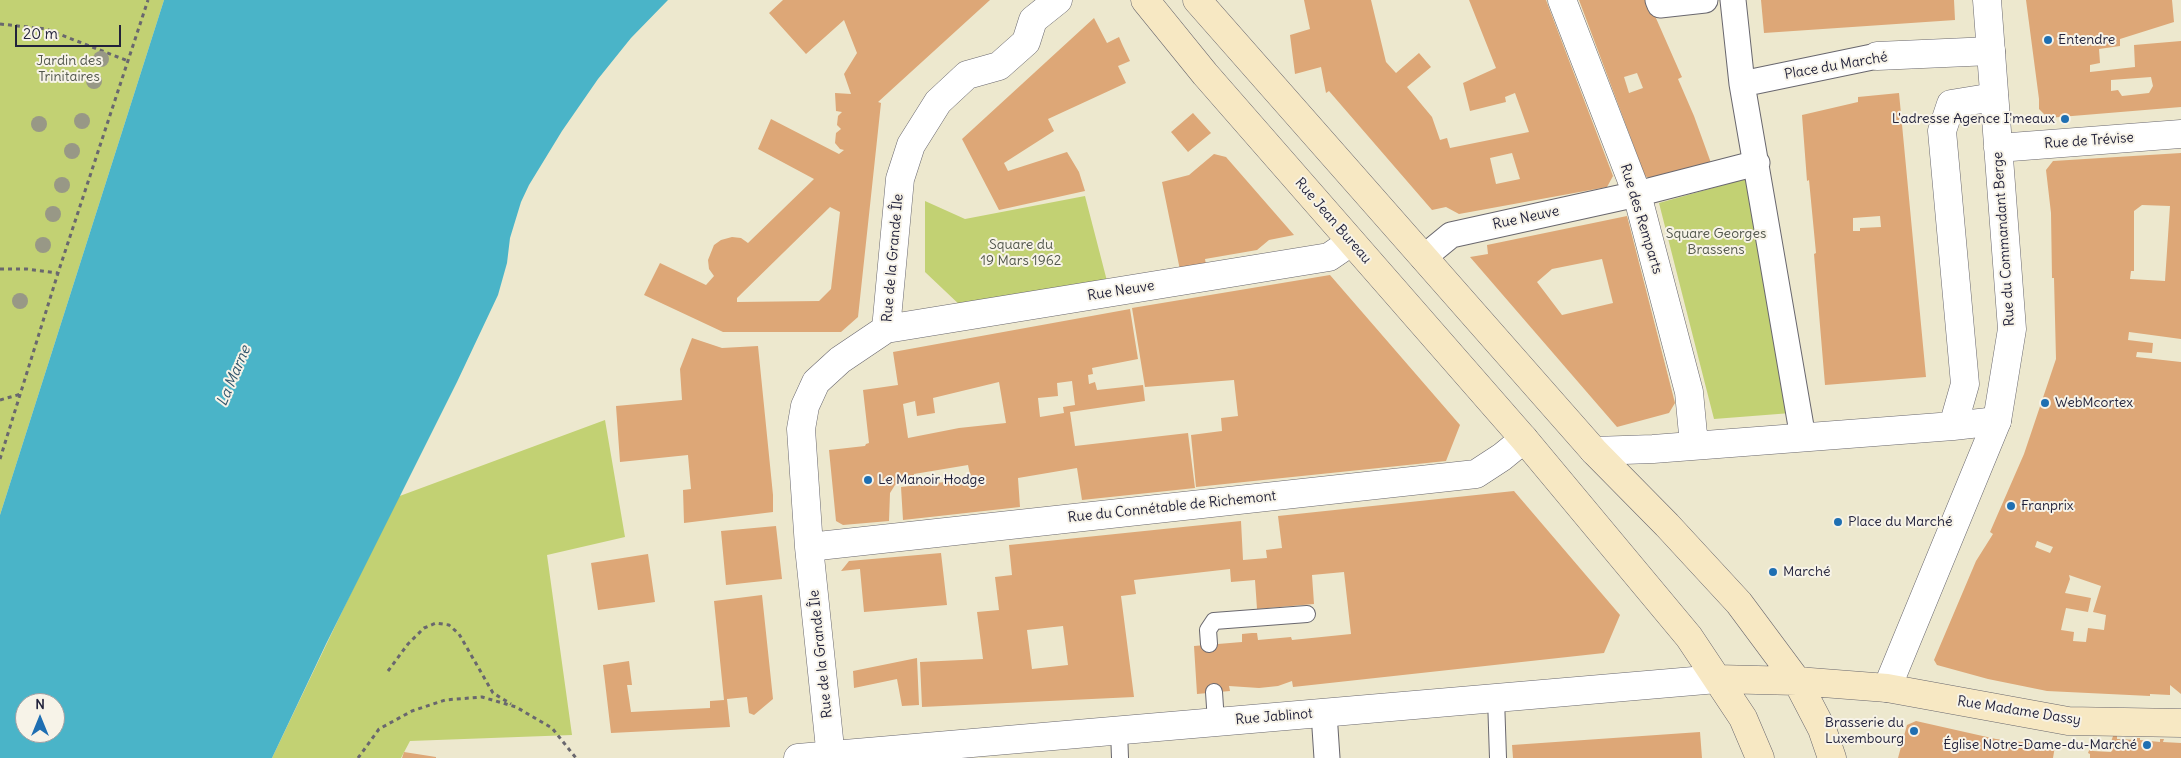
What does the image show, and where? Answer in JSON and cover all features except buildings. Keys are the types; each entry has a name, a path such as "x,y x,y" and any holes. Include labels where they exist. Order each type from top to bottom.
{"main road":[{"name":"Rue Jean Bureau","path":"1144,0 1205,74 1524,439 1690,637 1743,718 1760,758"},
{"path":"1198,0 1594,451 1667,525 1739,603 1797,681 1822,729 1832,758"},
{"name":"Rue Madame Dassy","path":"1717,679 1797,681 1887,688 2068,721 2181,723"}],"street":[{"name":"Rue de la Grande Île","path":"831,756 809,547 801,429 805,406 816,382 840,360 886,329 900,179 911,145 938,102 966,75 999,66 1026,42 1033,20 1058,0"},
{"name":"Rue des Remparts","path":"1562,0 1637,194 1690,392 1694,445"},
{"path":"1658,0 1660,6 1705,0"},
{"path":"1733,0 1742,84 1803,438"},
{"name":"Rue du Commandant Berge","path":"1887,688 1998,421 2012,328 1987,0"},
{"name":"Place du Marché","path":"1742,84 1877,56 1991,50"},
{"path":"1953,426 1965,384 1942,130 1951,104 1994,97"},
{"name":"Rue de Trévise","path":"1998,148 2181,134"},
{"name":"Rue Neuve","path":"1423,258 1451,235 1637,194 1757,163"},
{"name":"Rue Neuve","path":"886,329 1329,257 1351,242"},
{"path":"1594,451 1627,451 1803,438 1998,421"},
{"name":"Rue du Connétable de Richemont","path":"809,547 1476,474 1502,457 1524,439"},
{"name":"Rue Jablinot","path":"798,758 1717,679"},
{"path":"1324,713 1327,758"}],"lane":[{"path":"1209,644 1208,630 1214,621 1307,614"},
{"path":"1214,692 1216,722"},
{"path":"1496,698 1498,758"},
{"path":"1119,730 1120,758"}],"path":[{"path":"0,459 58,273 148,0"},
{"path":"0,24 46,29 128,61"},
{"path":"0,269 26,269 58,273"},
{"path":"0,400 21,394"},
{"path":"388,670 408,644 424,628 436,622 449,625 460,634 493,693 552,728 576,758"},
{"path":"358,758 379,729 412,712 445,700 482,697 516,707"}],"green space":[{"name":"Jardin des Trinitaires","path":"0,0 164,0 0,515"},
{"name":"Square Georges Brassens","path":"1752,177 1791,413 1714,419 1659,203"},
{"name":"Square du 19 Mars 1962","path":"1085,196 1107,281 963,308 925,272 925,201 965,219"},
{"path":"605,420 625,537 547,555 572,735 410,741 401,758 272,758 397,497"}],"water":[{"name":"La Marne","path":"164,0 668,0 631,38 598,79 562,131 529,185 521,202 510,238 507,263 498,295 272,758 0,758 0,515"}],"place":[{"name":"Entendre","path":"2048,40"},
{"name":"L'adresse Agence I'meaux","path":"2065,119"},
{"name":"WebMcortex","path":"2045,403"},
{"name":"Le Manoir Hodge","path":"868,480"},
{"name":"Franprix","path":"2011,506"},
{"name":"Place du Marché","path":"1838,522"},
{"name":"Marché","path":"1773,572"},
{"name":"Brasserie du Luxembourg","path":"1914,731"},
{"name":"Église Notre-Dame-du-Marché","path":"2147,745"}]}
